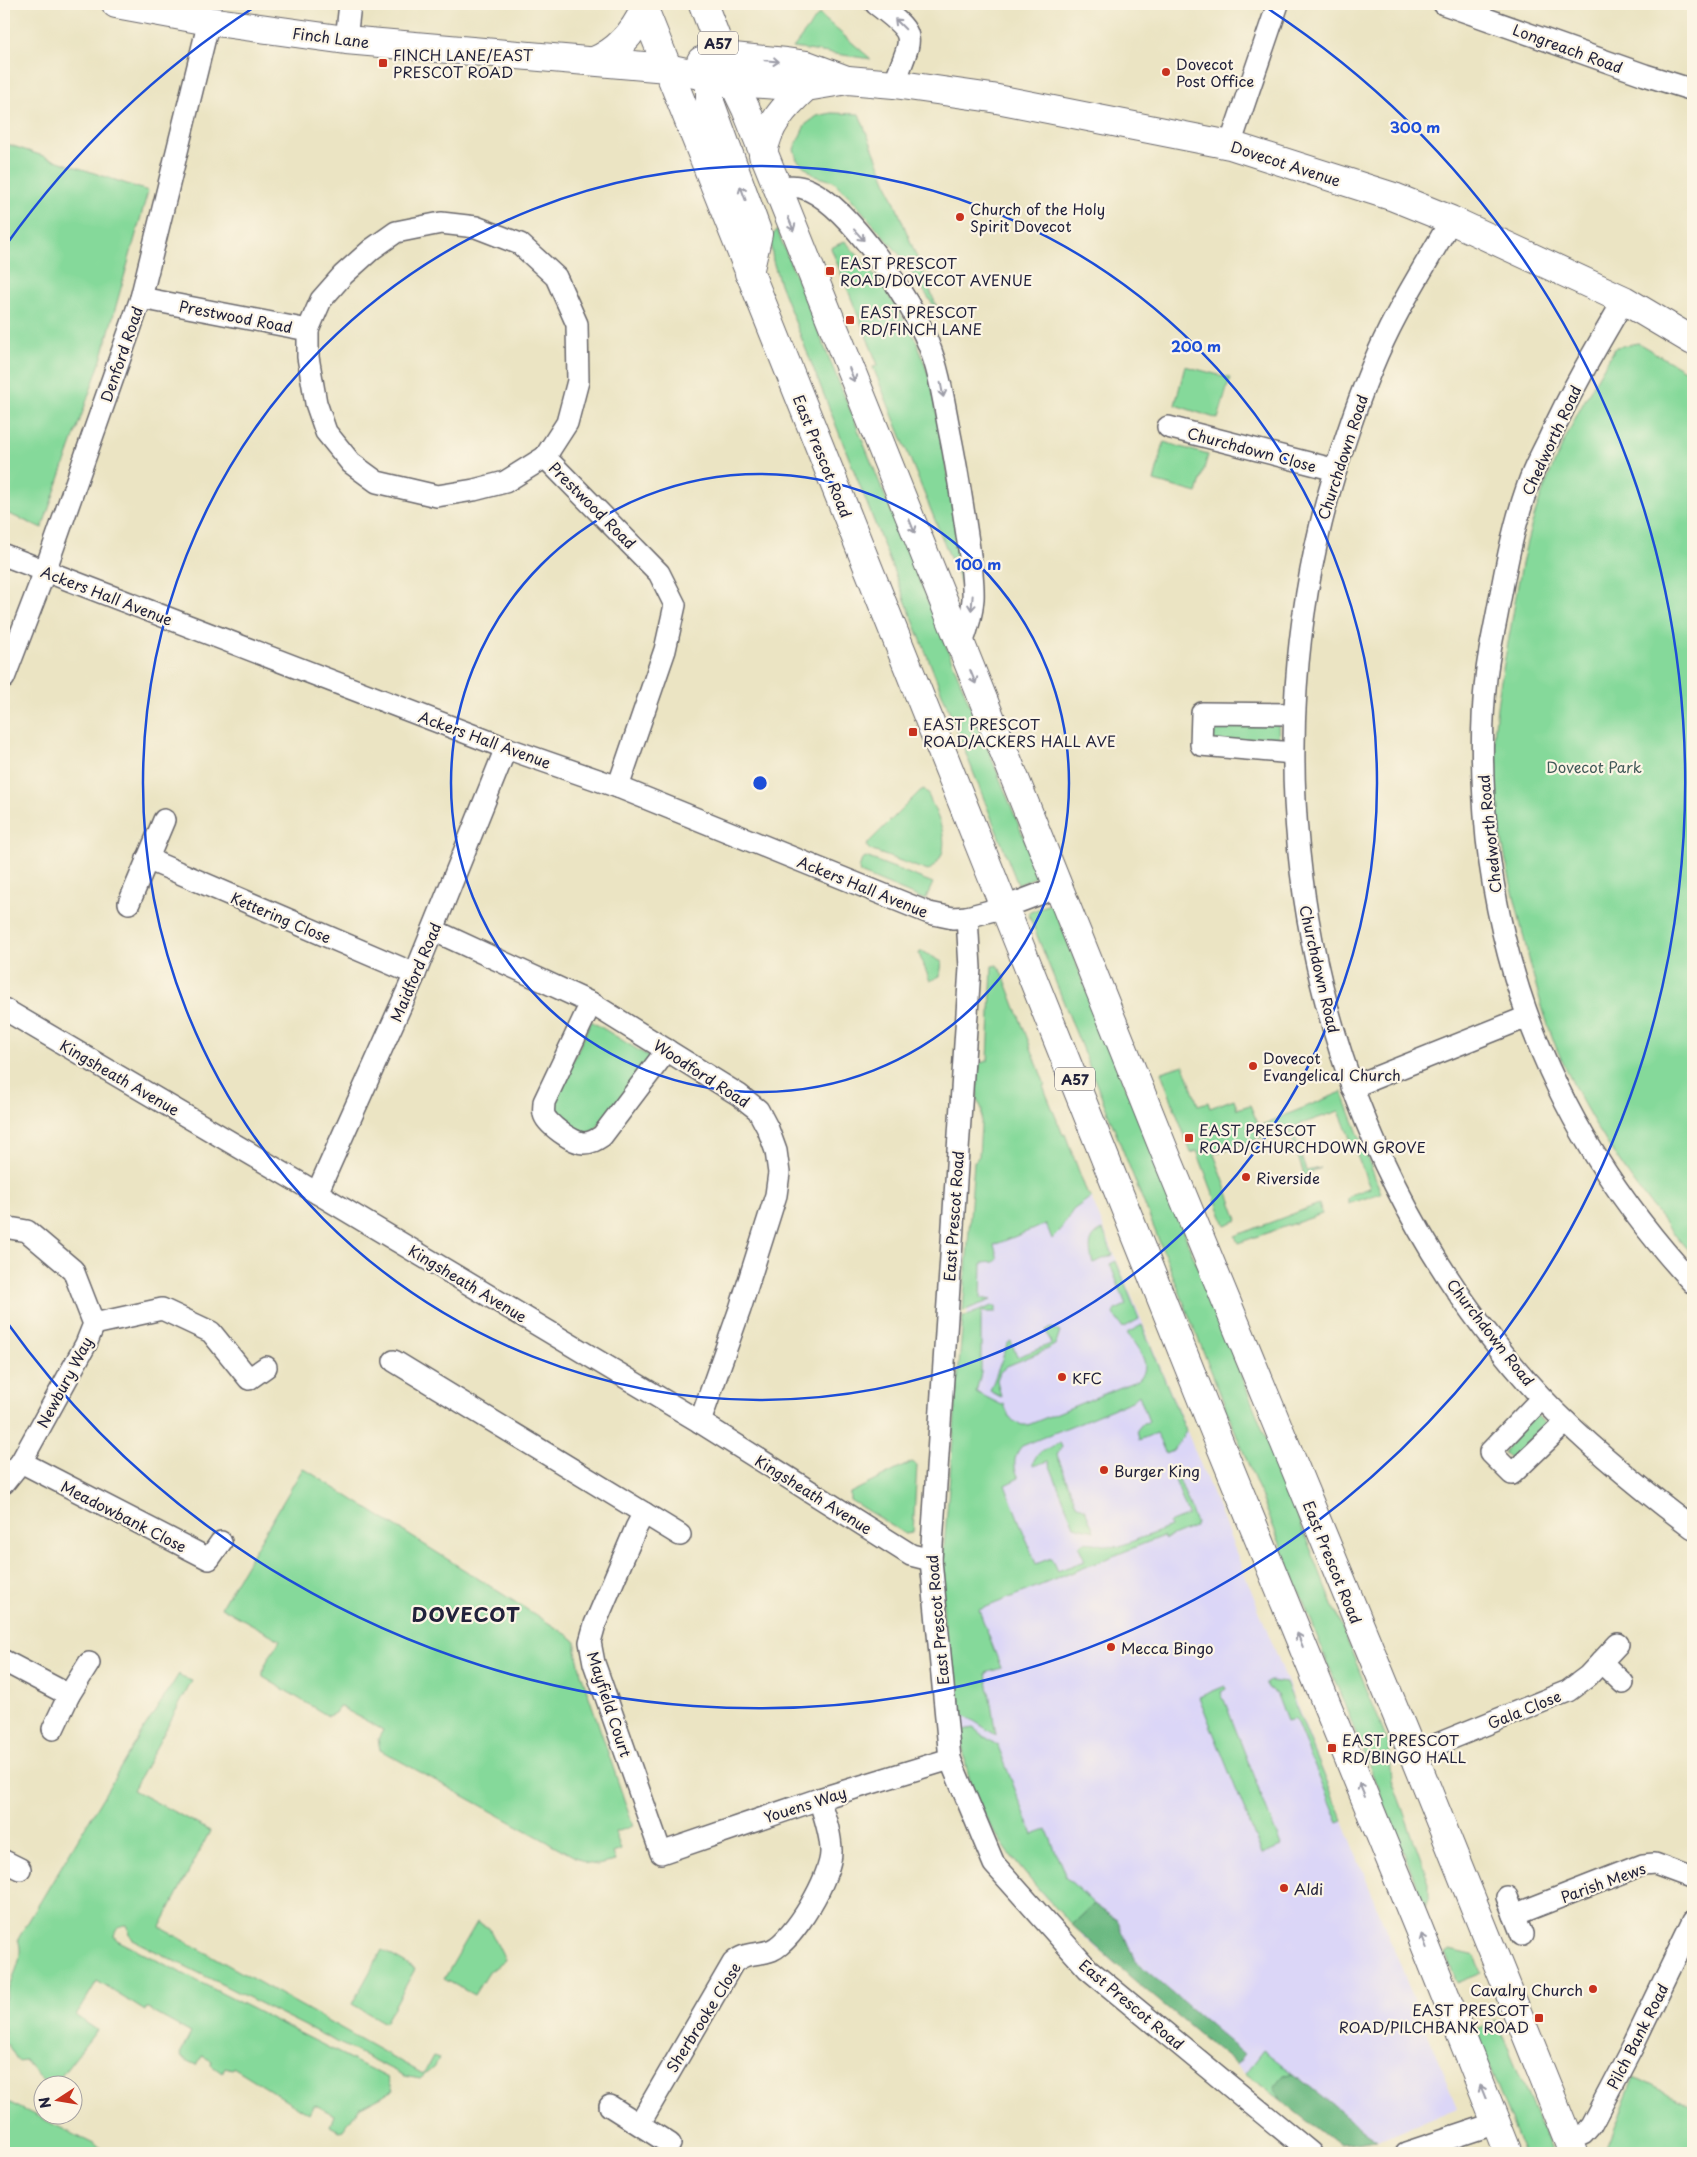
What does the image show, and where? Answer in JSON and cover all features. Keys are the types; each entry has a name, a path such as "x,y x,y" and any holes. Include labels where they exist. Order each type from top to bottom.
{"main road":[{"name":"Finch Lane","path":"116,4 209,21 346,40 722,72"},
{"name":"East Prescot Road","path":"703,4 722,72 746,109 1195,1228 1413,1754 1571,2147"},
{"name":"East Prescot Road","path":"643,7 1249,1515 1418,1927 1508,2153"},
{"path":"594,61 620,46 633,31 643,7"},
{"name":"Dovecot Avenue","path":"722,72 807,65 848,80"},
{"name":"Dovecot Avenue","path":"722,72 806,87 848,80 894,84 992,98 1230,144 1394,198 1451,220 1624,300 1693,341"},
{"path":"722,72 710,102 758,234 749,273"},
{"path":"763,155 767,137 774,120 788,103 806,87"}],"street":[{"path":"346,40 350,4"},
{"path":"876,4 900,22 908,33 908,50 894,84"},
{"path":"1230,144 1278,4"},
{"name":"Longreach Road","path":"1444,4 1693,90"},
{"name":"Denford Road","path":"4,678 45,571 141,298 209,21"},
{"path":"776,187 793,186 807,189 834,207 863,239 893,277 929,344 940,379 959,480 972,570 973,600 969,626 961,646"},
{"name":"Churchdown Road","path":"1451,220 1394,320 1371,372 1348,432 1324,510 1307,591 1297,665 1293,753 1298,846 1309,932 1338,1045 1352,1087 1385,1166 1448,1277 1492,1338 1542,1398 1566,1422 1648,1494 1693,1528"},
{"path":"308,330 321,300 343,275 372,249 396,232 441,223 476,227 520,244 556,277 578,324 578,380 567,423 545,457"},
{"name":"Prestwood Road","path":"141,298 308,330 308,357 316,402 326,432 351,463 377,482 437,496 506,482 545,457 659,573 675,605 665,650 618,787"},
{"name":"Chedworth Road","path":"1624,300 1564,405 1529,482 1514,528 1486,677 1482,790 1489,856 1504,937 1527,1017 1558,1090 1604,1172 1656,1241 1693,1283"},
{"name":"Churchdown Close","path":"1168,427 1336,470"},
{"name":"Ackers Hall Avenue","path":"4,555 506,748 618,787 929,913 953,918 968,917"},
{"path":"1293,753 1201,745 1202,713 1294,714"},
{"name":"Maidford Road","path":"317,1192 415,974 506,748"},
{"path":"129,903 164,820"},
{"name":"Kettering Close","path":"147,859 415,974"},
{"path":"968,917 1006,907 1058,887"},
{"name":"East Prescot Road","path":"968,917 970,968 931,1560 950,1758 994,1864 1088,1969 1312,2153"},
{"name":"Woodford Road","path":"433,930 591,1003 739,1095 758,1110 768,1129 776,1151 778,1173 776,1195 700,1422"},
{"path":"591,1003 544,1102 543,1113 548,1123 574,1140 583,1143 592,1142 602,1136 667,1050"},
{"name":"Kingsheath Avenue","path":"4,1009 317,1192 700,1422 911,1555 931,1560"},
{"path":"1352,1087 1527,1017"},
{"name":"Newbury Way","path":"4,1227 27,1231 73,1270 94,1324 86,1344 21,1462 4,1483"},
{"path":"94,1324 162,1309 211,1332 248,1379 266,1367"},
{"path":"394,1361 640,1521 680,1535"},
{"name":"Churchdown Road","path":"1542,1398 1490,1452 1512,1474 1566,1422"},
{"name":"Meadowbank Close","path":"21,1462 209,1559 221,1542"},
{"name":"Mayfield Court","path":"640,1521 595,1624 590,1642 594,1663 661,1853"},
{"name":"Gala Close","path":"1413,1754 1568,1691 1588,1676 1618,1644"},
{"path":"4,1661 69,1694"},
{"path":"1601,1662 1623,1683"},
{"path":"53,1729 69,1694 89,1663"},
{"name":"Youens Way","path":"661,1853 819,1799 950,1758"},
{"name":"Sherbrooke Close","path":"640,2123 733,1963 741,1956 772,1950 784,1941 818,1894 826,1876 832,1852 819,1799"},
{"name":"Parish Mews","path":"1514,1916 1642,1865 1655,1864 1693,1878"},
{"name":"Pilch Bank Road","path":"1571,2147 1591,2126 1634,2046 1693,1921"},
{"path":"610,2106 640,2123 670,2144"},
{"path":"1406,2153 1496,2123"}],"shaded area":[{"path":"1091,1197 1220,1512 1457,2108 1383,2139 1338,2145 1245,2073 1085,1938 1042,1894 1010,1855 991,1827 971,1785 956,1708 950,1516 973,1250"}],"green space":[{"path":"819,14 871,59 793,48"},
{"path":"832,113 859,114 940,315 899,254 849,196 833,181 815,176 797,160 794,149 805,125 817,116"},
{"path":"4,143 148,191 101,360 42,528 4,512"},
{"path":"777,230 1039,875 1018,885 780,284 773,261 770,238"},
{"path":"845,241 867,266 896,306 917,342 931,382 968,585 962,587 873,367 878,365 831,248"},
{"name":"Dovecot Park","path":"1638,343 1693,375 1693,1256 1653,1208 1616,1157 1584,1104 1556,1047 1533,976 1511,884 1499,825 1495,784 1494,744 1498,699 1521,568 1536,511 1566,438 1603,368 1616,347"},
{"path":"1185,366 1230,378 1218,419 1175,405"},
{"path":"1164,442 1208,455 1197,493 1154,481"},
{"path":"1213,715 1278,717 1279,746 1210,740"},
{"path":"924,789 940,823 944,844 942,854 937,863 928,871 870,850 867,847 868,843"},
{"path":"866,857 933,883 925,900 860,873 859,869 862,859"},
{"path":"1052,903 1389,1745 1392,1780 1429,1882 1429,1896 1425,1906 1028,913"},
{"path":"924,952 942,962 940,976 930,981 919,954"},
{"path":"997,965 1003,974 1045,1085 1043,1086 1063,1135 1065,1134 1087,1193 1091,1197 1073,1210 1059,1232 1052,1239 1046,1224 994,1245 998,1259 995,1262 982,1263 981,1298 991,1300 963,1311 974,1162 979,1156 982,1109 977,1099 979,1063 988,1061 992,966"},
{"path":"591,1021 651,1058 594,1131 581,1134 558,1119 554,1103"},
{"path":"1184,1065 1198,1105 1208,1102 1210,1108 1234,1099 1237,1109 1250,1105 1259,1126 1342,1092 1381,1193 1348,1204 1348,1198 1353,1194 1370,1188 1339,1111 1292,1127 1306,1171 1321,1168 1304,1175 1289,1128 1214,1154 1238,1220 1225,1225 1197,1151 1191,1153 1161,1072"},
{"path":"1319,1204 1322,1214 1238,1243 1235,1236"},
{"path":"1103,1230 1113,1255 1093,1263 1090,1244 1094,1236"},
{"path":"1116,1261 1139,1319 1123,1328 1113,1314 1115,1310 1126,1305 1110,1264"},
{"path":"996,1306 996,1312 981,1312 981,1373 976,1392 1002,1405 1004,1404 1009,1416 1018,1424 1028,1425 1138,1380 1145,1368 1144,1362 1139,1350 1127,1333 1142,1325 1186,1431 1173,1451 1166,1454 1156,1433 1139,1440 1137,1430 1143,1423 1149,1422 1139,1395 1132,1401 1022,1446 1015,1462 1019,1478 1005,1485 1036,1564 1051,1558 1057,1571 1085,1561 1079,1547 1082,1543 1087,1542 1115,1547 1170,1527 1169,1523 1188,1515 1175,1480 1176,1471 1196,1523 1194,1527 1165,1539 1163,1536 979,1610 1001,1668 986,1673 996,1735 966,1716 950,1717 942,1590 963,1317"},
{"path":"1052,1328 1060,1332 1056,1344 1007,1366 1000,1372 997,1380 1001,1397 990,1391 1008,1343 1011,1341 1017,1357 1051,1344 1046,1330"},
{"path":"1533,1412 1551,1429 1521,1458 1512,1459 1504,1453"},
{"path":"1060,1443 1062,1447 1057,1455 1076,1504 1085,1509 1094,1531 1074,1526 1048,1461 1033,1466 1039,1454"},
{"path":"912,1462 917,1465 913,1533 905,1534 850,1500 850,1493"},
{"path":"303,1468 576,1642 581,1673 633,1826 615,1832 621,1850 613,1853 616,1861 597,1865 586,1863 380,1750 378,1739 383,1730 339,1706 335,1713 328,1716 263,1677 266,1663 280,1640 221,1607"},
{"path":"179,1674 181,1677 192,1681 133,1790 210,1831 160,1927 423,2074 433,2056 439,2058 435,2066 420,2079 405,2076 133,1940 126,1925 118,1928 114,1936 117,1940 388,2078 393,2090 359,2108 343,2130 339,2131 330,2126 334,2115 314,2104 309,2114 233,2067 232,2069 225,2067 222,2073 211,2065 212,2061 202,2056 197,2065 182,2058 180,2054 191,2033 146,2008 145,2011 97,1981 76,2016 97,2030 63,2074 37,2074 25,2060 18,2061 8,2045 4,2044 4,2002 20,1955 18,1939 140,1735"},
{"path":"1270,1681 1286,1683 1343,1821 1338,1823 1295,1719 1287,1721 1277,1695 1266,1686 1266,1683"},
{"path":"1225,1686 1226,1689 1221,1692 1281,1846 1262,1854 1199,1697"},
{"path":"973,1728 998,1746 1033,1835 1047,1830 1066,1877 1094,1904 1072,1925 1028,1878 1002,1844 980,1807 970,1781 960,1735 963,1730"},
{"path":"1094,1904 1118,1921 1135,1961 1245,2055 1236,2065 1134,1980 1072,1925"},
{"path":"477,1922 489,1928 505,1960 487,1974 474,1995 444,1979"},
{"path":"382,1950 415,1969 385,2023 352,2004"},
{"path":"1450,1950 1475,1956 1482,1973 1457,1983 1445,1953"},
{"path":"1497,2021 1552,2153 1524,2153 1474,2030"},
{"path":"1263,2050 1294,2074 1285,2075 1274,2088 1280,2100 1245,2073"},
{"path":"1294,2074 1378,2140 1338,2145 1280,2100 1274,2088 1285,2075"},
{"path":"1635,2077 1693,2106 1693,2153 1605,2153"},
{"path":"4,2100 32,2114 32,2124 53,2124 112,2153 4,2153"}],"place":[{"name":"FINCH LANE/EAST PRESCOT ROAD","path":"383,63"},
{"name":"Dovecot Post Office","path":"1166,72"},
{"name":"Church of the Holy Spirit Dovecot","path":"960,217"},
{"name":"EAST PRESCOT ROAD/DOVECOT AVENUE","path":"830,271"},
{"name":"EAST PRESCOT RD/FINCH LANE","path":"850,320"},
{"name":"EAST PRESCOT ROAD/ACKERS HALL AVE","path":"913,732"},
{"name":"Dovecot Evangelical Church","path":"1253,1066"},
{"name":"EAST PRESCOT ROAD/CHURCHDOWN GROVE","path":"1189,1138"},
{"name":"Riverside","path":"1246,1177"},
{"name":"KFC","path":"1062,1377"},
{"name":"Burger King","path":"1104,1470"},
{"name":"Mecca Bingo","path":"1111,1647"},
{"name":"EAST PRESCOT RD/BINGO HALL","path":"1332,1748"},
{"name":"Aldi","path":"1284,1888"},
{"name":"Cavalry Church","path":"1593,1989"},
{"name":"EAST PRESCOT ROAD/PILCHBANK ROAD","path":"1539,2018"}],"district":[{"name":"DOVECOT","path":"466,1614"}]}
